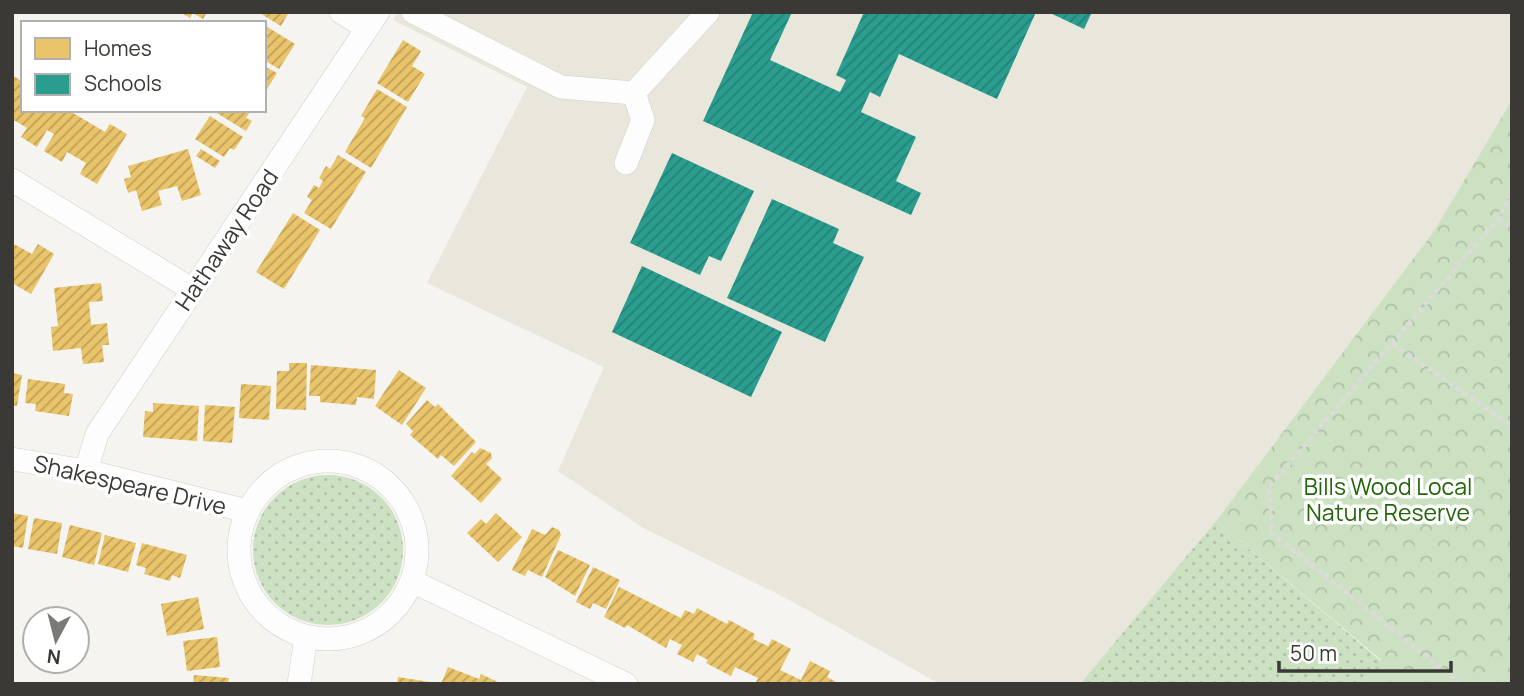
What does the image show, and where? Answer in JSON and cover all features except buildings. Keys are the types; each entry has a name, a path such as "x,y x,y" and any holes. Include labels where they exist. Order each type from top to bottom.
{"street":[{"path":"341,12 372,20"},
{"path":"413,12 561,87 634,93"},
{"path":"634,93 708,12"},
{"name":"Hathaway Road","path":"86,471 97,434 372,20"},
{"path":"626,163 643,120 634,93"},
{"path":"12,180 193,290"},
{"name":"Shakespeare Drive","path":"12,459 86,471 247,511"},
{"name":"Shakespeare Drive","path":"326,461 351,464 374,473 393,489 407,509 415,532 417,556 412,581 399,603 381,622 332,639 306,637 282,626 261,610 247,588 239,563 239,536 247,511 270,482 302,464 326,461"},
{"path":"412,581 626,684"},
{"path":"299,684 306,637"}],"path":[{"path":"1461,684 1273,534 1269,487 1498,219 1512,192"},
{"path":"1498,219 1512,228"},
{"path":"1393,344 1512,426"}],"shaded area":[{"path":"398,12 1512,12 1512,100 1434,231 1216,521 1080,684 940,684 784,597 645,529 558,471 604,367 427,283 527,87 393,20"}],"green space":[{"name":"Bills Wood Local Nature Reserve","path":"1512,100 1512,684 1363,684 1381,660 1216,521 1434,231"},
{"path":"328,475 357,480 381,497 398,521 403,550 398,579 381,603 357,620 328,625 299,620 275,603 258,579 253,550 258,521 275,497 299,480"},
{"path":"1216,521 1381,661 1363,684 1080,684"}]}
